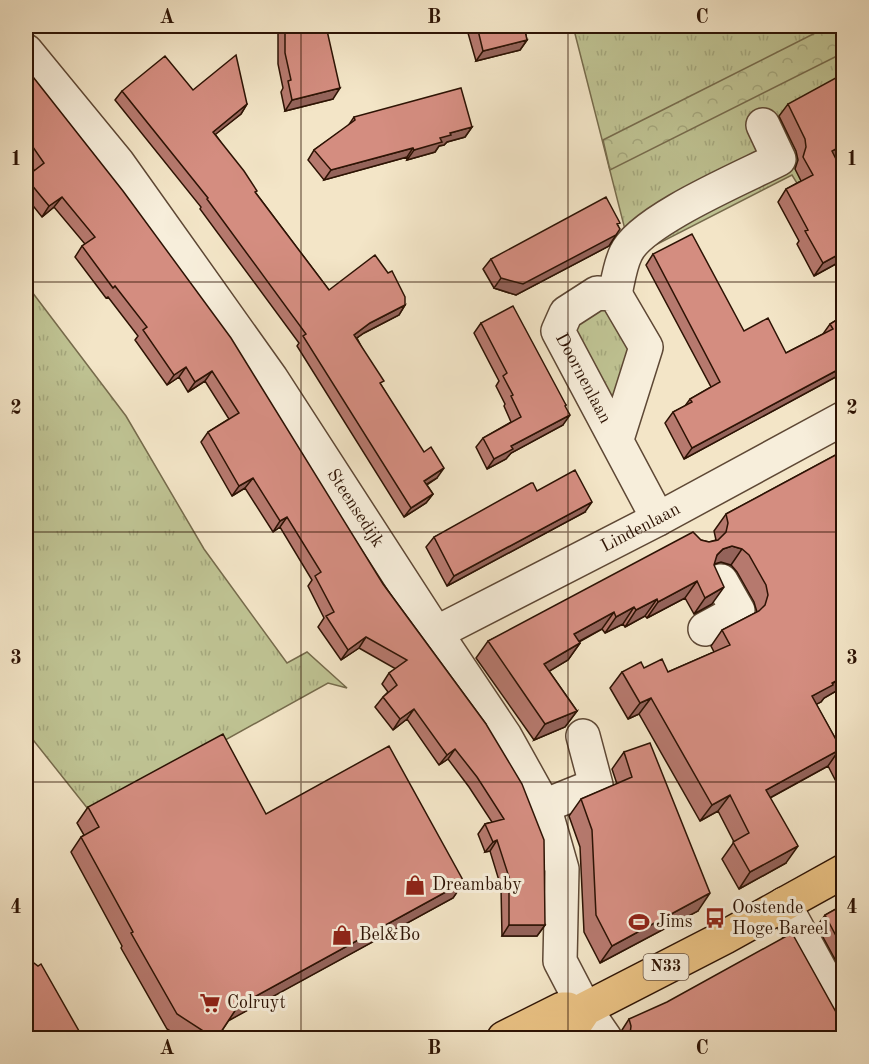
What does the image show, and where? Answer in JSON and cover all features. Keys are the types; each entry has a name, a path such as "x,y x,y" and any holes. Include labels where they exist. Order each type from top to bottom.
{"main road":[{"name":"N33","path":"504,1038 562,1009 585,1009 843,871"},
{"name":"N33","path":"548,1038 575,1024 585,1009"}],"street":[{"name":"Steensedijk","path":"26,51 118,164 271,378 505,736 544,806 562,869 560,961 585,1009 605,1038"},
{"path":"615,294 626,253 640,234 664,217 779,159 763,125"},
{"name":"Doornenlaan","path":"617,439 646,347 615,294 597,293 566,313 558,331 617,439 677,519"},
{"name":"Lindenlaan","path":"436,633 677,519 843,418"},
{"path":"705,629 738,611 721,581"},
{"path":"544,806 596,785 583,736"},
{"path":"784,904 843,1014"}],"green space":[{"path":"573,26 843,26 843,190 803,193 792,175 632,257"},
{"path":"829,26 843,26 843,53 610,170 603,140"},
{"path":"26,284 126,416 204,549 287,663 307,652 347,688 328,683 92,814 26,731"},
{"path":"606,309 631,348 613,404 575,329 588,315"}],"building":[{"path":"285,26 326,26 340,88 292,100 288,81 291,80 285,53"},
{"path":"477,26 524,26 527,40 483,51"},
{"path":"236,55 247,104 213,132 244,171 257,191 255,192 329,290 375,255 388,273 392,271 405,297 405,305 370,323 354,335 384,381 380,383 424,452 431,447 444,468 424,481 433,494 411,508 303,336 306,334 208,198 122,91 165,56 193,90"},
{"path":"26,68 123,191 231,338 383,584 486,724 522,784 544,840 545,925 509,925 509,877 497,840 493,842 485,824 504,819 477,777 455,749 447,755 414,709 400,719 383,697 397,685 389,673 407,660 366,637 348,650 326,616 334,612 315,576 321,572 287,517 280,521 253,478 239,486 208,432 239,413 212,371 195,382 186,367 174,375 143,330 147,327 115,286 113,288 82,246 95,237 62,197 49,206 26,178 44,163 26,137"},
{"path":"843,74 843,145 832,151 843,173 843,252 823,263 786,189 813,175 803,157 806,147 805,139 788,104"},
{"path":"461,88 472,127 440,138 442,142 331,170 314,150 355,120 354,117"},
{"path":"606,197 620,223 617,224 620,229 616,235 523,284 501,278 491,259"},
{"path":"692,234 744,331 768,318 786,353 833,329 830,324 843,316 843,367 692,448 673,412 692,402 690,399 720,382 653,254"},
{"path":"513,306 570,415 511,446 513,449 494,459 483,438 521,417 503,376 507,373 481,323"},
{"path":"843,451 843,677 812,696 839,745 843,743 843,757 839,750 766,790 798,846 750,872 733,842 749,833 730,795 712,805 651,698 640,703 622,672 641,662 644,668 662,659 668,672 730,645 722,630 759,611 765,605 768,595 766,585 749,555 742,549 732,546 723,549 717,555 714,565 724,587 705,598 697,581 658,602 657,599 636,610 634,607 616,617 614,612 574,634 580,643 544,664 577,711 545,724 488,641 693,532 701,540 709,542 718,540 726,532 728,523 726,514"},
{"path":"575,470 592,502 454,576 434,537 531,483 537,491"},
{"path":"223,734 266,814 389,746 464,882 238,1006 217,1038 214,1038 177,1014 131,933 133,932 81,837 99,827 88,807"},
{"path":"650,743 710,893 612,946 596,915 592,830 581,799 632,777 624,752"},
{"path":"843,905 843,949 825,915"},
{"path":"792,933 836,1012 843,1019 843,1038 626,1038 630,1034 629,1019 667,1002"},
{"path":"26,957 38,966 41,964 83,1038 26,1038"}],"place":[{"name":"Dreambaby","path":"415,885"},
{"name":"Oostende Hoge Bareel","path":"715,918"},
{"name":"Jims","path":"639,922"},
{"name":"Bel&Bo","path":"342,935"},
{"name":"Colruyt","path":"210,1003"}]}
